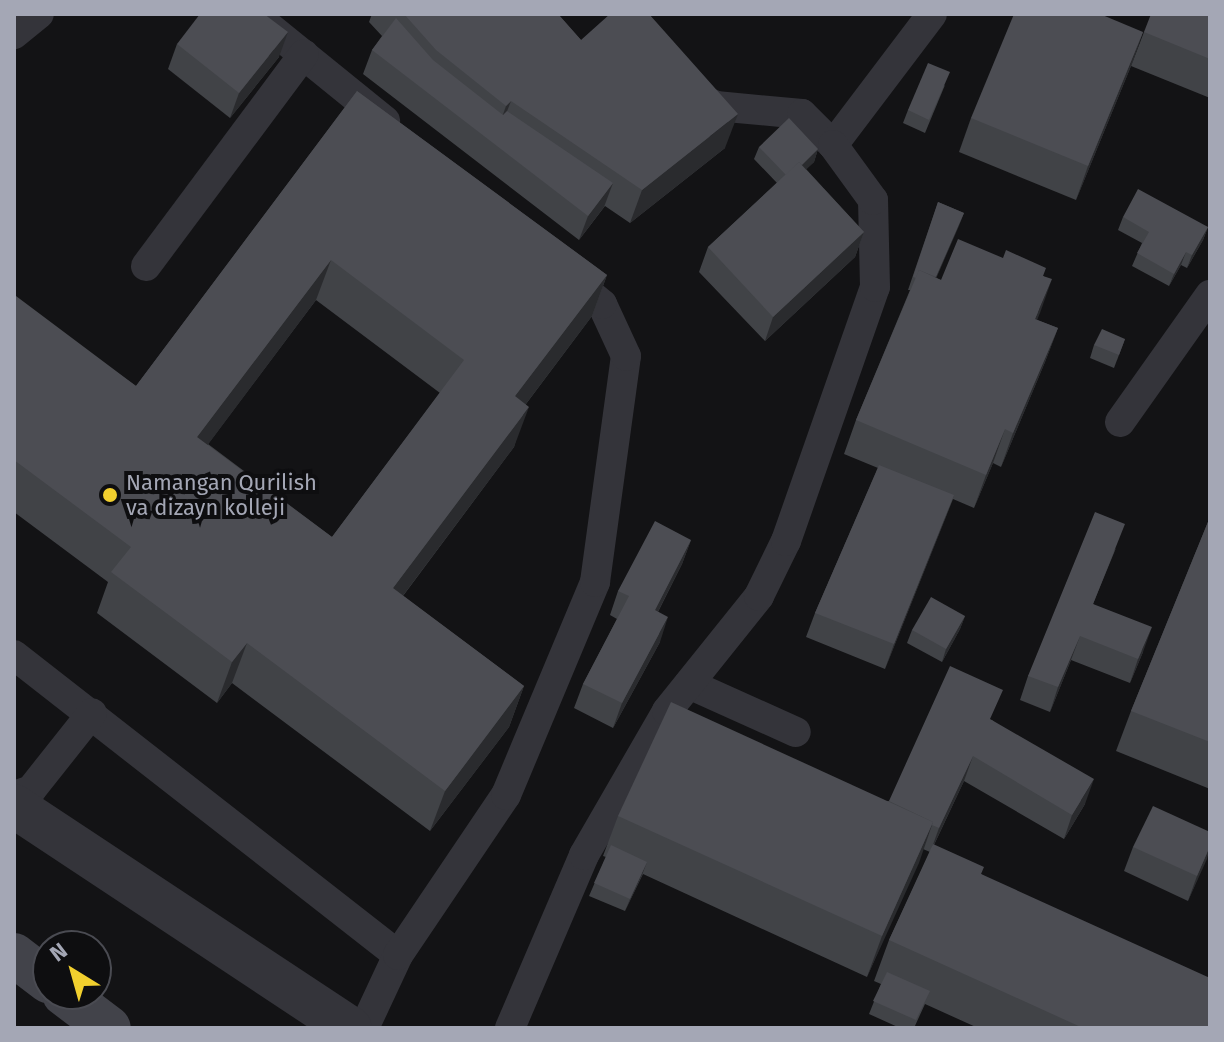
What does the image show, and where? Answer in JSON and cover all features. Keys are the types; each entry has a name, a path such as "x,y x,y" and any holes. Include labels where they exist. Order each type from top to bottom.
{"main road":[{"path":"14,955 32,969"},
{"path":"85,1010 109,1028"}],"street":[{"path":"14,806 350,1028"}],"lane":[{"path":"14,34 39,14"},
{"path":"253,14 411,144"},
{"path":"833,145 931,14"},
{"path":"146,266 304,54"},
{"path":"510,1028 584,855 689,684 759,596 786,541 875,287 873,200 833,145 802,114 716,106 673,75"},
{"path":"364,1028 398,955 506,795 595,582 626,356 602,304 542,254"},
{"path":"1120,422 1210,295"},
{"path":"14,655 398,955"},
{"path":"689,684 796,732"},
{"path":"14,796 31,790 92,713"}],"building":[{"path":"200,14 264,14 288,32 239,93 177,44"},
{"path":"404,14 558,14 581,40 610,14 649,14 738,114 642,190 511,101 506,106 436,50"},
{"path":"1014,14 1100,14 1143,32 1088,166 971,118"},
{"path":"1151,14 1210,14 1210,59 1144,32"},
{"path":"396,18 433,60 503,115 507,111 613,183 588,216 372,50"},
{"path":"928,63 950,72 929,120 908,110"},
{"name":"Namangan Qurilish va dizayn kolleji","path":"357,91 607,275 515,396 529,407 393,588 524,686 445,791 247,643 232,662 111,572 131,547 14,460 16,296 136,386","holes":["331,260 464,360 332,537 197,437"]},
{"path":"789,118 818,149 786,175 759,147"},
{"path":"799,162 864,232 773,317 708,247"},
{"path":"1138,189 1208,227 1192,255 1186,252 1174,274 1137,253 1149,232 1123,217"},
{"path":"938,202 964,213 936,277 919,270 916,278 913,277"},
{"path":"958,239 1003,258 1006,250 1046,268 1043,276 1052,279 1035,319 1058,328 1013,433 1005,429 986,475 856,420 919,270 941,280"},
{"path":"1102,329 1125,339 1119,355 1094,345"},
{"path":"879,465 954,495 894,644 815,613"},
{"path":"1095,512 1125,524 1093,604 1152,627 1138,659 1080,636 1058,687 1028,676"},
{"path":"1210,517 1210,742 1131,711"},
{"path":"655,521 691,540 655,610 668,617 622,703 583,684 629,596 618,591"},
{"path":"931,597 965,616 946,649 912,630"},
{"path":"950,666 1003,690 990,719 1094,779 1072,815 973,756 939,828 932,825 933,822 889,801"},
{"path":"671,702 933,822 882,936 618,816"},
{"path":"1153,806 1210,832 1210,846 1197,876 1133,847"},
{"path":"933,844 984,867 981,874 1210,978 1210,1028 1083,1028 889,940"},
{"path":"611,845 647,862 630,899 594,883"},
{"path":"887,972 930,991 916,1020 873,1001"}],"place":[{"name":"Namangan Qurilish va dizayn kolleji","path":"110,495"}]}
